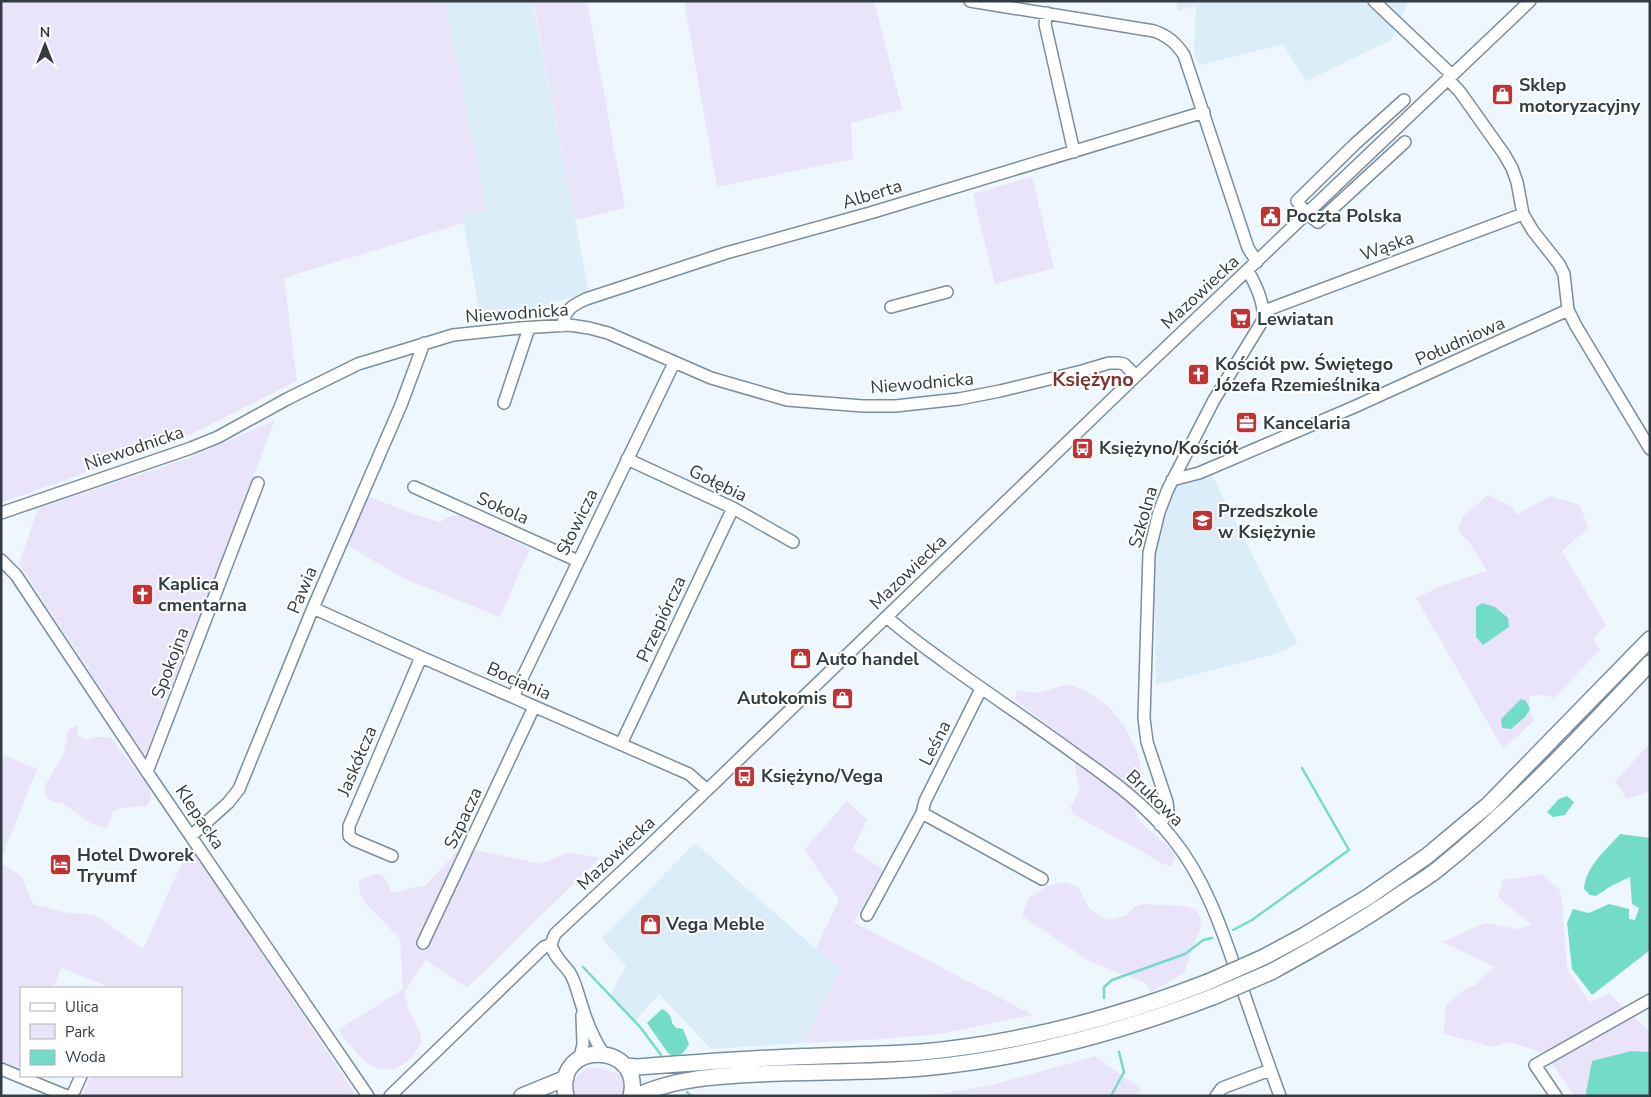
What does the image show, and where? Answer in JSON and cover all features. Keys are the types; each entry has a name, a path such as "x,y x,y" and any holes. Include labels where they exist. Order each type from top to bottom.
{"main road":[{"path":"625,1066 638,1067 733,1060 872,1055 922,1052 965,1046 1012,1039 1066,1027 1122,1012 1208,982 1264,957 1305,935 1368,897 1427,856 1488,805 1650,639"},
{"path":"637,1096 648,1090 704,1078 778,1073 922,1068 1010,1056 1064,1045 1122,1029 1216,996 1271,972 1315,948 1381,908 1437,870 1497,819 1650,663"},
{"path":"566,1096 564,1086 569,1070 580,1058 591,1054 603,1053 615,1057 625,1066 631,1078 631,1096"},
{"path":"522,1096 566,1078"}],"street":[{"path":"970,1 1154,31 1165,35 1176,43 1184,55 1248,248 1257,262"},
{"path":"1374,1 1450,77 1508,161 1517,182 1523,214 1533,231 1559,264 1564,274 1568,310 1650,449"},
{"name":"Mazowiecka","path":"390,1096 544,947 551,944 556,934 1136,376 1530,1"},
{"path":"1047,13 1045,24 1074,152"},
{"path":"1404,100 1297,201 1307,214 1318,222 1405,142"},
{"name":"Alberta","path":"562,326 565,314 572,306 586,299 726,253 870,213 1204,112"},
{"name":"Wąska","path":"1264,311 1523,214"},
{"path":"1248,270 1255,282 1264,311"},
{"path":"891,307 947,292"},
{"name":"Południowa","path":"1172,480 1199,473 1345,411 1568,310"},
{"name":"Szkolna","path":"1160,825 1168,810 1167,802 1146,742 1144,718 1149,553 1158,512 1172,480 1214,400 1259,328 1263,320 1264,311"},
{"name":"Niewodnicka","path":"1,513 191,448 218,437 287,399 358,364 453,335 562,326 589,328 608,333 711,378 787,400 871,406 896,406 959,399 1082,372 1110,363 1124,364 1136,376"},
{"path":"504,403 528,328"},
{"name":"Pawia","path":"191,836 228,803 238,789 313,608 401,405 424,343"},
{"name":"Słowicza","path":"513,697 674,363"},
{"name":"Gołębia","path":"627,459 733,508 793,542"},
{"name":"Spokojna","path":"147,772 258,483"},
{"name":"Sokola","path":"414,487 578,561"},
{"name":"Przepiórcza","path":"621,744 733,508"},
{"name":"Klepacka","path":"1,560 16,575 147,772 368,1096"},
{"name":"Bociania","path":"313,608 689,774 707,790"},
{"name":"Brukowa","path":"887,617 901,630 982,689 1119,785 1173,839 1204,887 1226,940 1280,1096"},
{"name":"Jaskółcza","path":"392,856 354,840 349,836 349,826 421,657"},
{"name":"Leśna","path":"867,915 922,813 925,801 982,689"},
{"name":"Szpacza","path":"423,943 534,707"},
{"path":"922,813 1042,879"},
{"path":"551,944 556,957 571,975 596,1042 603,1053"},
{"path":"1556,1096 1535,1065 1650,1000"},
{"path":"580,1058 582,1005"},
{"path":"1,1069 20,1077"},
{"path":"1216,1096 1222,1088 1270,1070"},
{"path":"21,1077 67,1096"},
{"path":"72,1096 81,1077"}],"shaded area":[{"path":"444,1 532,1 589,292 518,313 481,320 462,214 486,209"},
{"path":"1176,1 1406,1 1407,4 1391,40 1306,81 1283,44 1199,65 1194,56 1196,6 1178,11"},
{"path":"1211,473 1297,643 1285,651 1156,685 1154,571 1156,542 1175,487"},
{"path":"695,843 816,949 841,968 803,1043 711,1049 659,994 635,1021 610,996 626,966 602,938"}],"green space":[{"path":"1,1 444,1 486,210 462,214 464,223 284,278 297,381 185,437 1,503"},
{"path":"533,1 587,1 625,208 575,220"},
{"path":"684,1 874,1 902,109 851,123 853,159 717,187"},
{"path":"1032,177 1054,268 995,284 973,194"},
{"path":"275,420 145,756 19,564 38,508 187,459"},
{"path":"1488,495 1510,506 1518,514 1550,496 1580,505 1588,528 1562,551 1606,625 1593,638 1600,650 1554,698 1547,695 1529,696 1531,714 1535,720 1503,749 1416,598 1443,585 1487,571 1469,542 1458,531 1463,516"},
{"path":"368,496 440,522 458,515 493,528 500,534 530,549 500,617 405,579 348,546 361,504"},
{"path":"1068,684 1088,692 1110,708 1124,725 1138,754 1142,774 1142,784 1135,813 1139,820 1172,851 1176,858 1171,866 1163,864 1081,819 1070,808 1080,790 1070,742 1015,700 1017,690 1037,693"},
{"path":"77,725 78,735 85,740 95,737 110,737 150,789 151,798 147,806 120,808 113,812 107,829 90,823 62,803 53,802 46,796 44,787 63,755 68,730"},
{"path":"1650,743 1650,791 1627,799 1615,782"},
{"path":"1,754 37,769 1,859"},
{"path":"847,801 867,820 853,849 883,870 854,922 1033,1015 940,1034 803,1043 841,968 816,949 839,899 804,850"},
{"path":"190,845 354,1092 351,1096 82,1096 91,1077 182,1077 182,987 109,987 61,968 53,987 20,987 20,1066 18,1072 1,1065 1,863 21,876 33,904 62,912 95,915 143,949"},
{"path":"461,847 541,864 568,852 600,858 467,988 426,960 405,991 409,1010 418,1027 421,1041 408,1061 396,1068 386,1070 376,1068 352,1048 338,1030 403,989 400,939 367,905 360,894 359,880 380,874 386,879 391,891 399,892 420,886 424,887"},
{"path":"1542,874 1559,889 1562,900 1567,969 1590,1002 1609,993 1650,1032 1650,1096 1575,1096 1544,1053 1509,1042 1493,1047 1444,1034 1446,1005 1463,991 1475,985 1494,967 1442,942 1485,923 1516,929 1532,925 1498,897 1503,880"},
{"path":"1066,882 1077,886 1090,909 1108,920 1127,915 1134,907 1143,904 1186,906 1196,909 1201,919 1200,929 1184,973 1151,992 1146,983 1089,961 1022,916 1029,898 1047,886"},
{"path":"1095,1056 1141,1089 1135,1096 926,1096 992,1085"},
{"path":"595,1067 624,1075 625,1091 622,1096 573,1096 575,1080 578,1076 585,1070"}],"water":[{"path":"1482,603 1495,607 1508,618 1509,627 1483,645 1476,637 1476,607"},
{"path":"1521,699 1526,701 1530,709 1525,717 1511,729 1502,728 1501,719"},
{"path":"1567,796 1574,802 1565,815 1553,817 1547,812 1559,799"},
{"path":"1620,834 1650,838 1650,950 1592,995 1572,969 1567,923 1573,909 1589,913 1609,904 1629,909 1629,919 1635,920 1639,908 1632,904 1630,877 1596,896 1590,895 1584,889 1592,866"},
{"path":"662,1009 669,1014 676,1028 683,1029 689,1044 683,1053 674,1057 668,1053 647,1023"},
{"path":"1631,1051 1650,1052 1650,1096 1587,1096 1592,1061"}],"waterway":[{"path":"1233,930 1252,920 1349,850 1302,768"},
{"path":"1104,998 1104,987 1112,980 1185,954 1203,940 1212,938"},
{"path":"583,967 641,1028 661,1055"},
{"path":"1111,1096 1124,1072 1119,1052"},
{"path":"687,1092 691,1096"}],"place":[{"name":"Sklep motoryzacyjny","path":"1503,95"},
{"name":"Poczta Polska","path":"1270,216"},
{"name":"Lewiatan","path":"1241,319"},
{"name":"Kościół pw. Świętego Józefa Rzemieślnika","path":"1199,374"},
{"name":"Kancelaria","path":"1247,423"},
{"name":"Księżyno/Kościół","path":"1083,448"},
{"name":"Przedszkole w Księżynie","path":"1202,521"},
{"name":"Kaplica cmentarna","path":"142,594"},
{"name":"Auto handel","path":"800,659"},
{"name":"Autokomis","path":"843,698"},
{"name":"Księżyno/Vega","path":"745,776"},
{"name":"Hotel Dworek Tryumf","path":"61,865"},
{"name":"Vega Meble","path":"650,924"}],"district":[{"name":"Księżyno","path":"1093,379"}]}
